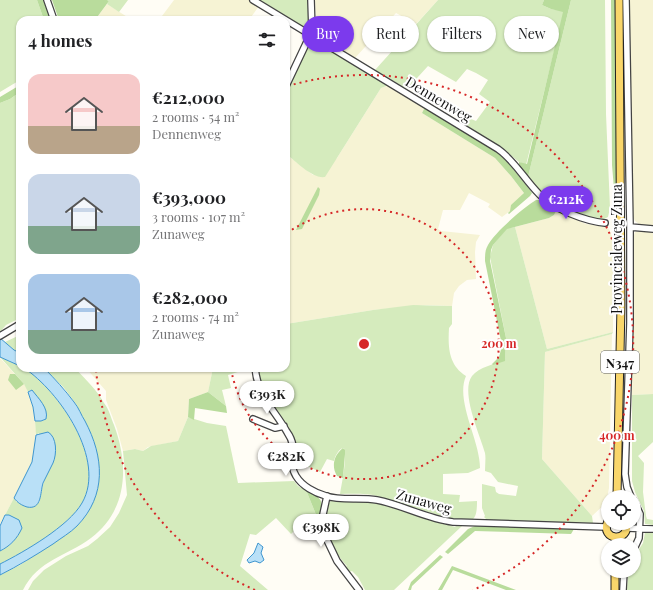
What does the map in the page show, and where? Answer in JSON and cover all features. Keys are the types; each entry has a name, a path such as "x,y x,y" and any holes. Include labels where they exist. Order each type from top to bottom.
{"main road":[{"name":"Provincialeweg Zuna","path":"617,490 622,297 618,0"},
{"path":"607,530 613,538"},
{"path":"619,538 624,534 625,530"},
{"path":"615,578 615,590"}],"street":[{"path":"47,0 53,16"},
{"name":"Dennenweg","path":"253,0 279,16"},
{"path":"311,0 312,16"},
{"name":"Provincialeweg Zuna","path":"626,0 630,323 625,474 628,490"},
{"name":"Dennenweg","path":"290,23 302,30"},
{"path":"290,78 302,52"},
{"name":"Dennenweg","path":"338,52 500,150 515,163 536,191 548,202 582,218 593,222 605,223"},
{"path":"630,227 653,229"},
{"path":"0,335 16,326"},
{"name":"Zunaweg","path":"255,372 260,391 284,426 292,444 292,466 296,476 306,486 327,496 376,500 441,520 458,523 601,524"},
{"path":"253,419 275,428 284,426"},
{"path":"327,496 322,519 326,538 337,561 360,590"},
{"path":"641,528 653,529"},
{"path":"623,590 624,578"}],"shaded area":[{"path":"174,0 249,0 259,6 252,16 162,16"},
{"path":"315,0 438,0 419,21 419,16 401,16 396,13 393,16 362,16 362,50 355,58 346,52 354,52 354,16 316,16"},
{"path":"629,0 653,0 653,226 639,224 633,217"},
{"path":"107,4 126,16 98,16"},
{"path":"389,85 425,107 422,113 495,158 524,193 510,211 502,217 488,207 490,204 469,193 460,210 443,210 438,229 441,231 480,235 476,242 475,252 476,279 467,280 459,286 454,293 452,306 426,305 373,310 290,323 290,157 313,175 337,158 381,88"},
{"path":"556,211 586,224 606,227 609,229 613,239 613,332 547,349 515,227 549,218 554,215"},
{"path":"635,232 653,232 653,394 632,395 634,235"},
{"path":"612,334 609,488 609,490 601,490 601,508 592,516 542,459 545,352"},
{"path":"0,358 27,388 33,407 36,431 34,456 30,469 0,524"},
{"path":"89,372 212,372 208,392 189,399 188,417 178,441 148,447 143,451 135,449 123,451 117,429 106,400 106,391"}],"green space":[{"path":"0,0 37,0 43,16 16,16 16,82 0,92"},
{"path":"37,0 46,0 52,16 43,16"},
{"path":"52,0 109,1 98,16 58,16"},
{"path":"107,0 128,0 119,12 107,4 109,1"},
{"path":"260,0 309,0 310,16 302,16 302,26 290,18 290,16 286,16"},
{"path":"438,0 544,0 542,5 551,9 564,11 559,31 559,16 504,16 504,52 554,52 526,165 519,162 503,149 463,123 471,119 476,121 490,102 479,94 488,80 467,69 456,82 428,66 407,89 375,70 391,52 419,52 419,21"},
{"path":"544,0 571,0 559,49 559,29 563,12 542,5"},
{"path":"571,0 605,0 606,114 610,208 608,217 602,220 586,217 545,197 528,177"},
{"path":"611,0 615,0 617,204 612,165"},
{"path":"306,52 335,52 389,85 381,88 325,177 320,177 304,169 290,157 290,85"},
{"path":"554,52 558,52 528,177 519,166 519,162 527,164"},
{"path":"16,87 16,95 10,99 0,103 0,97"},
{"path":"16,95 16,320 6,325 0,332 0,103"},
{"path":"425,107 497,152 510,165 530,190 532,193 530,196 509,214 511,205 524,193 511,176 495,158 422,113"},
{"path":"318,187 320,189 319,195 302,229 296,230"},
{"path":"536,200 540,200 556,211 554,215 549,218 507,229 493,245 491,250 490,261 506,338 505,361 493,365 492,364 499,357 502,346 485,261 487,247 491,240 503,227"},
{"path":"515,227 547,349 613,332 612,334 545,352 542,459 592,516 593,523 487,520 484,517 482,508 482,484 495,487 496,492 499,494 516,496 518,486 498,482 491,473 485,471 485,453 472,414 468,392 469,383 475,373 483,368 505,360 506,338 490,257 493,245 507,228"},
{"path":"413,305 452,306 452,324 449,328 450,355 452,361 460,372 466,376 463,386 464,397 479,457 480,468 468,473 443,474 443,494 460,495 459,502 477,501 476,513 473,519 455,519 442,516 372,495 340,494 345,465 344,448 339,451 334,461 327,459 320,472 294,460 288,428 261,387 258,372 290,372 290,323"},
{"path":"16,337 16,351 14,350 5,342"},
{"path":"0,357 16,364 16,372 30,372 34,374 64,409 81,440 86,456 89,472 88,488 82,503 76,511 57,529 21,553 0,564 0,551 10,545 19,534 9,515 5,515 14,498 17,502 39,503 45,478 39,433 36,435 35,421 42,421 46,419 31,390 28,392 24,384"},
{"path":"48,372 79,372 98,394 109,411 119,440 122,456 122,486 118,500 112,514 103,527 82,544 45,565 29,580 23,590 0,590 0,575 20,565 63,537 77,526 88,513 94,441 76,404 64,388"},
{"path":"212,372 238,372 228,375 231,388 222,390 226,406 208,392"},
{"path":"10,374 15,374 24,384 16,390 8,380"},
{"path":"208,392 226,406 227,413 195,408 194,420 188,417 189,399"},
{"path":"653,394 653,442 638,456 644,463 643,492 646,516 647,519 653,520 653,525 645,524 644,511 641,505 641,490 634,490 632,481 632,395"},
{"path":"188,417 207,423 226,426 238,483 294,481 298,486 306,490 319,522 303,522 291,534 276,518 256,535 250,534 240,566 268,590 28,590 33,581 44,570 66,556 88,546 110,527 119,513 127,495 123,451 135,449 143,451 151,446 178,441"},
{"path":"343,448 345,450 345,454 343,478 337,476 334,468 334,461 337,454"},
{"path":"306,490 320,499 321,510 319,522"},
{"path":"331,501 380,504 455,527 462,526 394,590 365,590 358,577 352,571 349,572 345,568 347,566 337,553 328,535 325,516"},
{"path":"475,526 574,529 571,534 475,531 448,554 445,552 468,529"},
{"path":"653,532 653,590 627,590 628,578 641,578 641,546 645,533"},
{"path":"440,555 443,557 412,586 411,590 408,590 411,582"},
{"path":"452,566 516,590 506,590 453,570 442,590 438,590"}],"water":[{"path":"0,338 16,351 16,364 0,357"},
{"path":"29,372 48,372 76,404 96,448 99,462 98,489 94,502 87,514 77,526 47,548 0,575 0,564 45,538 76,512 82,503 88,486 88,467 84,447 76,428 64,409 38,379"},
{"path":"32,390 46,411 46,419 41,421 35,421 33,407 28,392"},
{"path":"48,432 51,434 55,442 56,451 54,459 43,483 40,500 35,506 27,507 20,504 14,498 32,462 36,435"},
{"path":"5,515 9,515 19,520 22,528 13,542 0,551 0,526"},
{"path":"258,543 263,547 261,553 264,560 260,563 255,561 249,563 247,560 254,553"}]}
